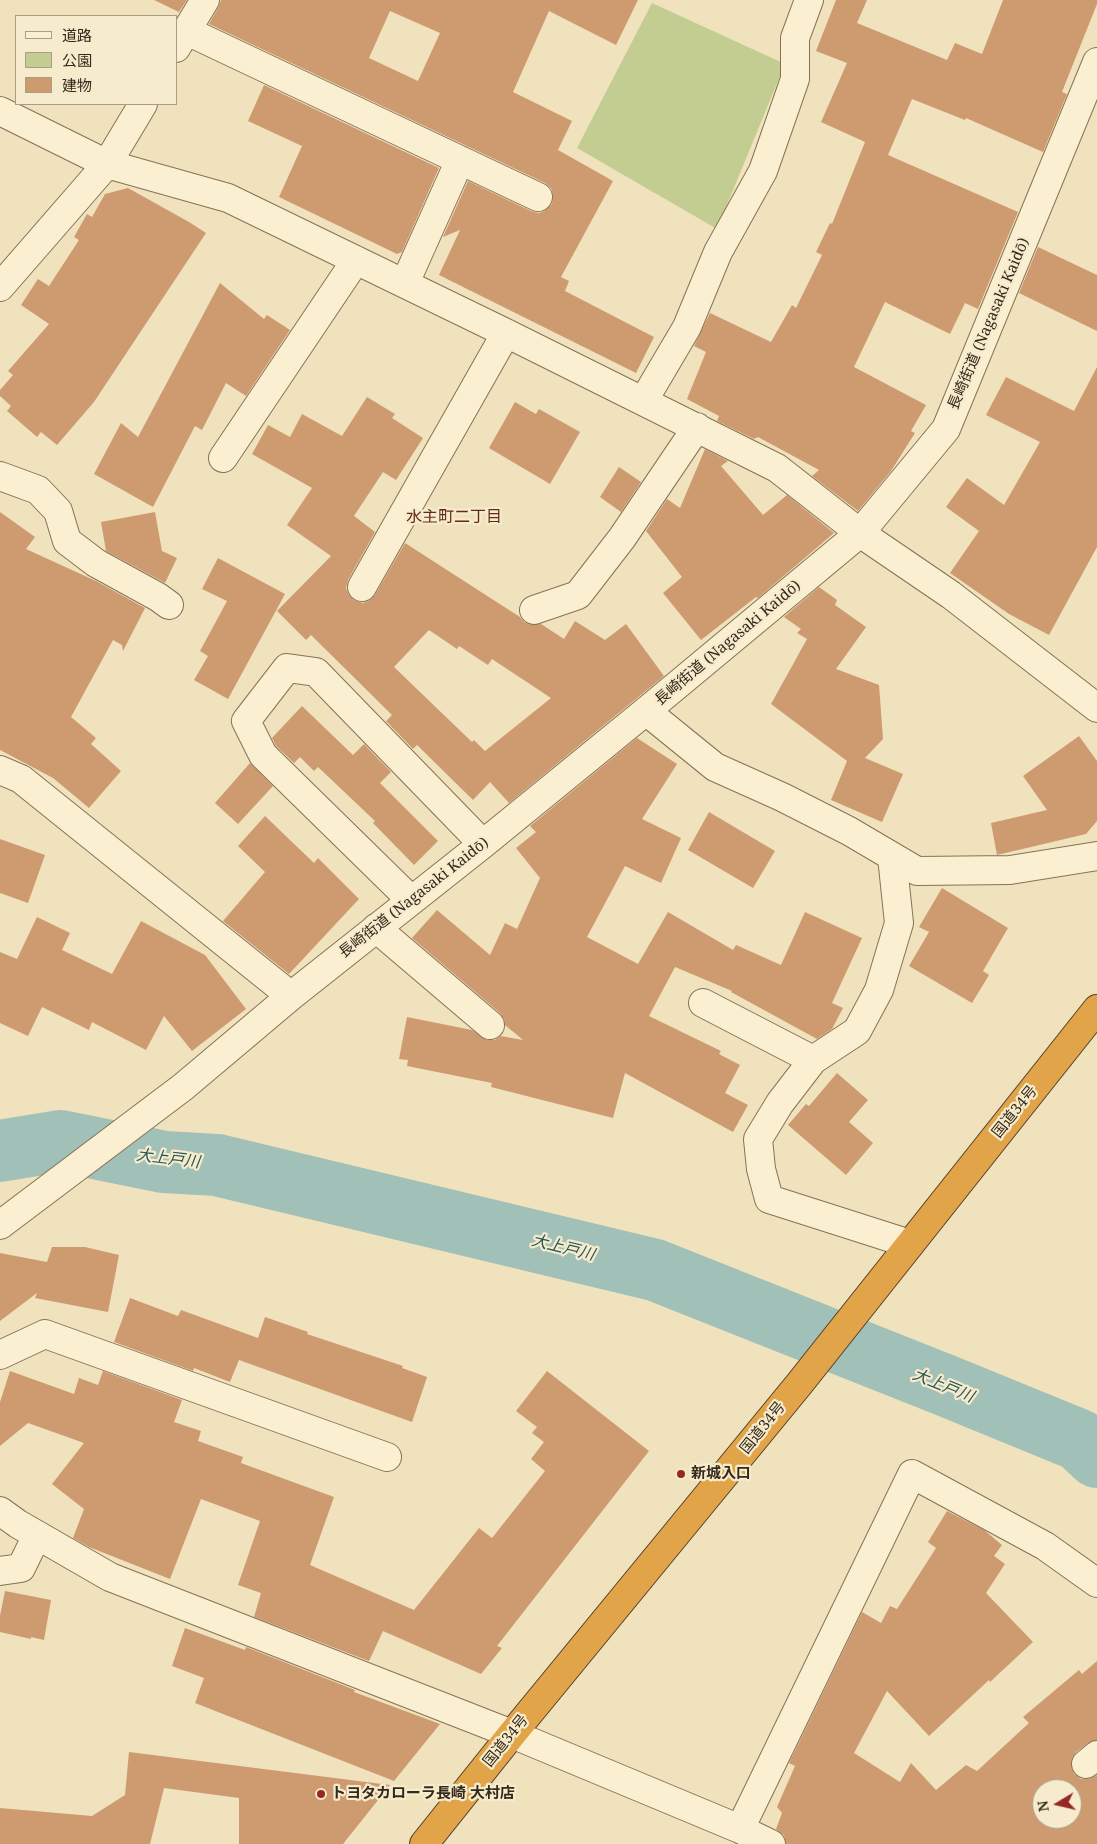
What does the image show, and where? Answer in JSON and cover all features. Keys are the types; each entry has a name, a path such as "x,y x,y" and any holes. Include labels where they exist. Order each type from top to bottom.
{"highway":[{"name":"国道34号","path":"424,1844 800,1383 1097,1009"}],"street":[{"path":"205,0 182,40 460,160 538,197"},
{"path":"644,400 687,327 718,252 764,171 795,79 795,38 809,0"},
{"name":"長崎街道 (Nagasaki Kaidō)","path":"0,1225 183,1087 292,996 646,711 860,533 946,428 1097,62"},
{"path":"0,287 107,164 142,105"},
{"path":"0,111 107,164 228,198 506,332 777,468 860,533 951,595 1097,708"},
{"path":"405,283 460,160"},
{"path":"223,458 356,260"},
{"path":"362,587 506,332"},
{"path":"534,610 578,595 622,538 696,427"},
{"path":"0,476 38,490 58,511 67,541 96,563 158,596 169,605"},
{"path":"411,900 263,755 246,721 287,668 316,672 483,844"},
{"path":"646,711 715,767 782,797 850,831 917,871 1010,870 1097,856"},
{"path":"0,770 21,779 292,996"},
{"path":"892,857 900,923 879,990 857,1030 813,1060 780,1103 758,1139 761,1196 905,1250"},
{"path":"376,928 490,1025"},
{"path":"703,1003 813,1060"},
{"path":"0,1355 45,1334 387,1457"},
{"path":"740,1828 912,1474 1045,1546 1097,1582"},
{"path":"0,1511 110,1577 512,1734 740,1828 771,1844"},
{"path":"0,1572 21,1568 38,1535"}],"green space":[{"path":"652,3 785,64 717,229 577,148"}],"building":[{"path":"154,0 187,0 179,12"},
{"path":"221,0 638,0 616,45 549,11 513,92 572,121 558,150 613,181 561,277 569,281 565,291 654,337 636,373 439,275 460,230 443,237 468,181 539,213 546,210 552,204 553,195 551,188 545,183 209,24","holes":["390,11 440,33 418,81 369,58"]},
{"path":"836,0 867,0 857,23 947,60 955,43 982,54 1003,0 1097,0 1062,92 1067,94 1043,152 966,118 965,120 912,99 888,155 1018,212 978,309 965,303 950,334 885,302 854,367 926,405 911,431 915,433 891,471 858,511 812,476 819,470 758,437 754,439 717,421 719,416 687,399 706,352 694,346 710,313 771,342 792,305 796,308 822,255 816,252 830,223 832,224 865,142 821,122 847,63 816,51"},
{"path":"264,85 439,168 402,252 397,254 279,197 302,146 248,121"},
{"path":"128,188 206,233 94,402 57,445 41,432 37,437 7,411 11,406 0,396 0,390 13,375 8,371 49,324 21,305 38,279 49,286 79,240 74,237 87,214 92,217 105,194"},
{"path":"1038,247 1097,275 1097,331 1019,293"},
{"path":"220,283 264,319 267,315 290,330 246,396 226,383 202,430 195,426 153,507 94,474 121,423 138,437"},
{"path":"1097,367 1097,547 1049,635 1009,614 950,573 979,531 946,507 967,478 1004,505 1040,442 986,415 1006,377 1074,411"},
{"path":"367,397 395,414 392,418 423,438 396,480 383,472 354,516 375,532 348,580 346,588 354,600 363,603 375,595 405,543 520,617 524,622 531,625 541,624 564,639 575,621 605,640 626,624 664,676 509,803 490,782 473,800 417,745 413,749 386,721 392,715 311,635 306,640 277,611 331,556 287,525 312,488 252,454 268,425 290,437 302,414 342,436","holes":["429,630 457,649 459,646 488,665 492,659 551,698 485,751 474,740 472,742 394,667"]},
{"path":"515,402 536,414 539,409 580,432 550,484 489,448"},
{"path":"705,449 728,461 721,466 763,515 787,495 834,533 758,598 756,597 701,640 663,593 682,577 646,531 667,499 680,508"},
{"path":"619,467 641,482 621,512 600,497"},
{"path":"0,512 35,537 26,549 96,581 145,608 123,651 122,645 113,640 71,717 96,738 91,744 121,771 89,808 53,778 0,750"},
{"path":"155,512 162,551 177,558 165,583 106,551 101,522"},
{"path":"218,558 285,594 228,699 194,680 208,656 200,651 227,601 202,589"},
{"path":"819,587 837,600 835,605 866,627 836,669 879,685 883,739 865,758 903,774 882,822 831,800 847,761 771,704 807,639 797,633 801,629 784,617"},
{"path":"302,706 353,755 364,744 391,772 380,783 438,841 414,865 373,823 375,821 318,767 314,771 300,757 294,763 276,746 272,738"},
{"path":"1079,736 1097,761 1097,821 1086,834 997,855 991,823 1047,810 1023,776"},
{"path":"637,738 677,764 642,819 681,838 661,883 625,866 587,937 638,964 668,912 733,950 736,945 781,965 805,912 862,938 832,1003 843,1008 832,1029 817,1039 732,991 675,967 649,1016 721,1051 719,1054 740,1065 725,1093 748,1105 733,1132 625,1073 613,1118 491,1087 492,1083 407,1066 408,1060 399,1059 407,1017 472,1030 487,1040 495,1040 501,1036 523,1040 505,1025 500,1013 412,938 437,910 490,955 505,923 517,929 540,878 516,848 536,832 530,826"},
{"path":"250,763 273,786 238,824 215,803"},
{"path":"709,812 775,851 753,888 688,850"},
{"path":"265,816 314,863 318,858 359,899 289,974 223,921 265,872 238,846"},
{"path":"0,839 45,855 28,903 0,893"},
{"path":"942,888 1008,928 983,971 989,975 972,1003 909,966 929,932 919,927"},
{"path":"37,917 70,933 62,950 112,974 141,921 205,955 246,1009 192,1051 164,1016 146,1050 92,1022 89,1030 42,1007 28,1036 0,1023 0,952 17,959"},
{"path":"837,1073 868,1100 849,1122 873,1143 846,1175 788,1125 806,1104 809,1106"},
{"path":"52,1247 85,1247 119,1255 108,1312 35,1298 37,1293 0,1321 0,1253 47,1262"},
{"path":"130,1298 178,1316 181,1310 258,1338 265,1317 308,1332 307,1334 403,1366 402,1368 427,1377 412,1422 239,1360 230,1382 194,1368 193,1371 114,1342"},
{"path":"10,1371 74,1394 79,1378 98,1385 103,1371 182,1400 174,1422 201,1431 198,1441 243,1457 241,1463 334,1497 310,1565 414,1610 479,1528 492,1538 545,1471 531,1459 544,1442 532,1433 537,1427 516,1411 547,1371 649,1451 497,1646 502,1648 481,1674 383,1631 369,1661 254,1617 261,1593 238,1585 260,1521 201,1499 170,1579 89,1547 73,1538 84,1509 52,1484 84,1443 28,1423 0,1446 0,1402"},
{"path":"947,1511 984,1530 1002,1545 994,1556 1005,1564 986,1593 1033,1642 929,1736 887,1691 854,1753 900,1782 911,1763 936,1790 966,1765 977,1771 1029,1723 1023,1717 1079,1670 1082,1674 1097,1661 1097,1740 1088,1743 1076,1752 1072,1758 1071,1766 1074,1774 1081,1779 1032,1779 1032,1829 1082,1829 1082,1779 1089,1779 1097,1775 1097,1844 786,1844 784,1835 776,1829 782,1813 777,1807 795,1766 789,1763 862,1612 881,1623 890,1606 897,1609 936,1548 928,1542"},
{"path":"5,1591 51,1600 44,1640 0,1632 0,1616"},
{"path":"185,1628 245,1650 246,1647 355,1690 354,1692 440,1724 394,1781 195,1703 204,1678 172,1666"},
{"path":"129,1752 390,1785 343,1844 239,1844 239,1798 164,1788 150,1844 0,1844 0,1808 92,1816 125,1795"}],"waterway":[{"name":"大上戸川","path":"0,1151 60,1141 164,1162 217,1165 655,1270 1079,1440 1097,1457"}],"place":[{"name":"新城入口","path":"681,1474"},
{"name":"トヨタカローラ長崎 大村店","path":"321,1794"}],"district":[{"name":"水主町二丁目","path":"454,517"}]}
